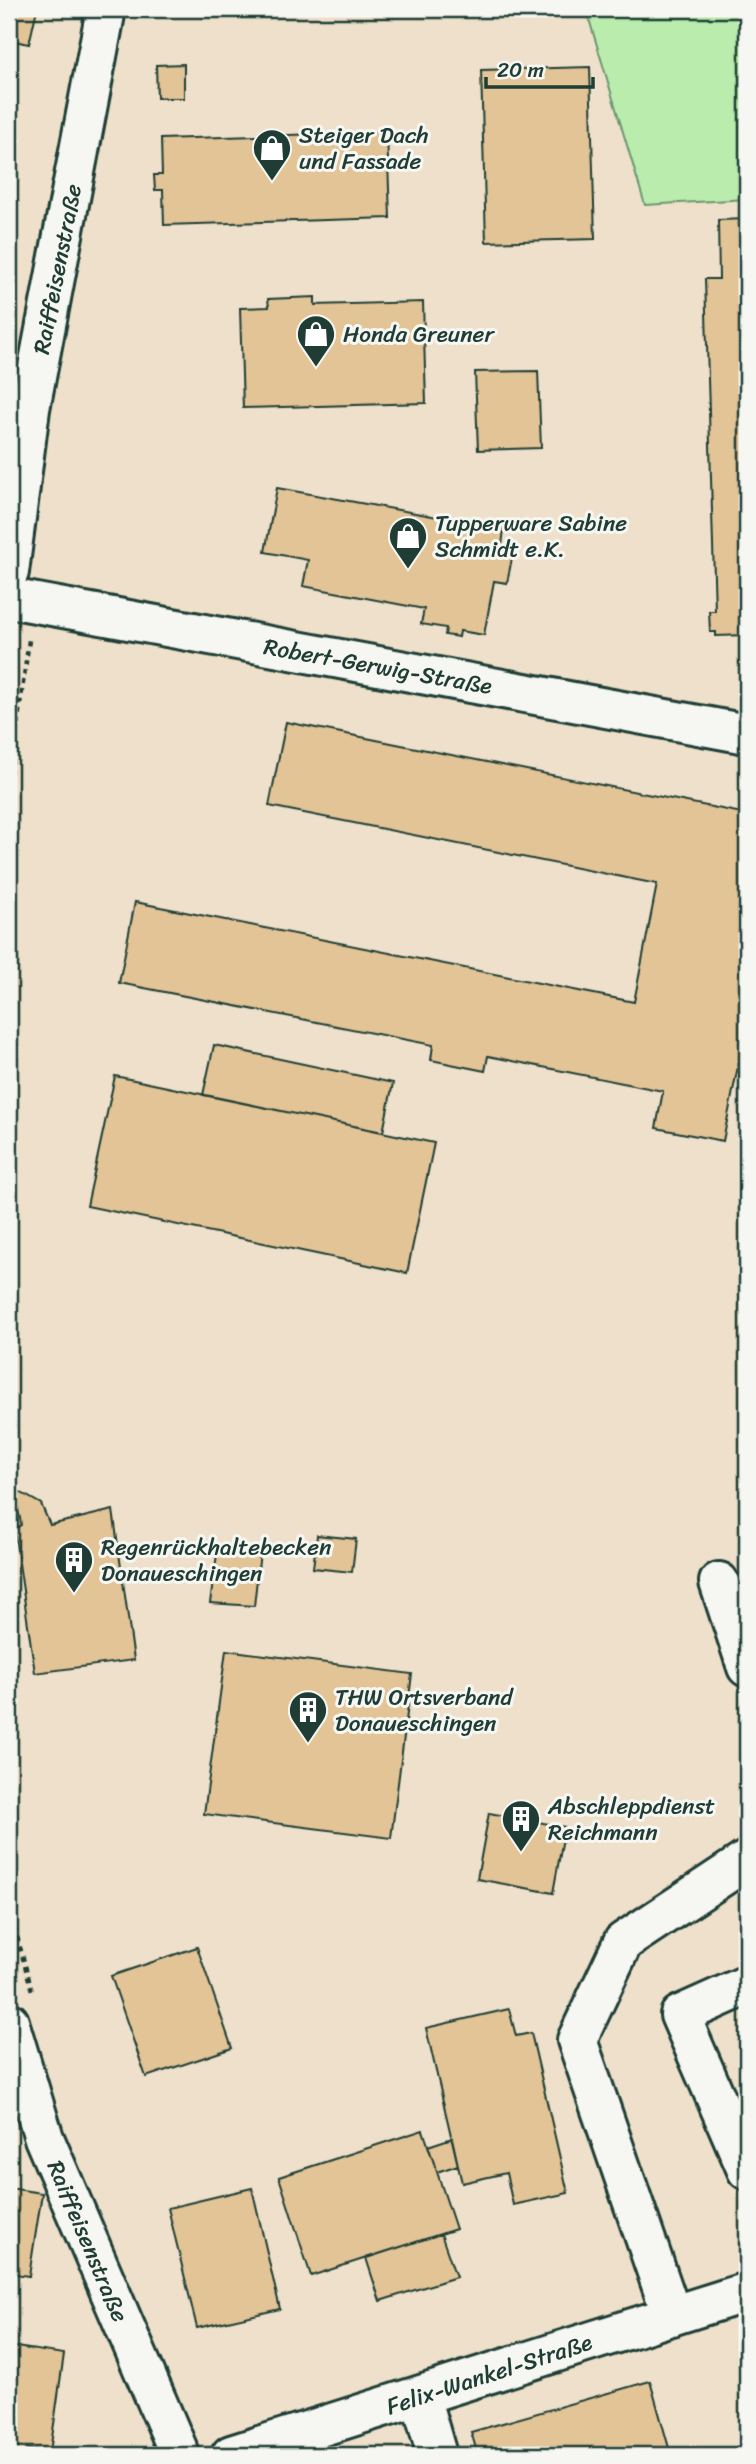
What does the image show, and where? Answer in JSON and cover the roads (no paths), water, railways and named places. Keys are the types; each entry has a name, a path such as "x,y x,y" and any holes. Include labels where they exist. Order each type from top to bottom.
{"street":[{"name":"Raiffeisenstraße","path":"9,572 19,405 106,9"},
{"name":"Robert-Gerwig-Straße","path":"21,601 747,734"},
{"path":"719,1582 747,1667"},
{"path":"672,2316 577,2040 623,1942 747,1860"},
{"path":"747,1985 680,2015 747,2170"},
{"name":"Raiffeisenstraße","path":"9,2022 44,2138 180,2455"},
{"name":"Felix-Wankel-Straße","path":"231,2455 747,2292"},
{"path":"420,2396 437,2455"}],"place":[{"name":"Steiger Dach und Fassade","path":"272,182"},
{"name":"Honda Greuner","path":"316,368"},
{"name":"Tupperware Sabine Schmidt e.K.","path":"408,570"},
{"name":"Regenrückhaltebecken Donaueschingen","path":"74,1594"},
{"name":"THW Ortsverband Donaueschingen","path":"308,1744"},
{"name":"Abschleppdienst Reichmann","path":"521,1853"}]}
